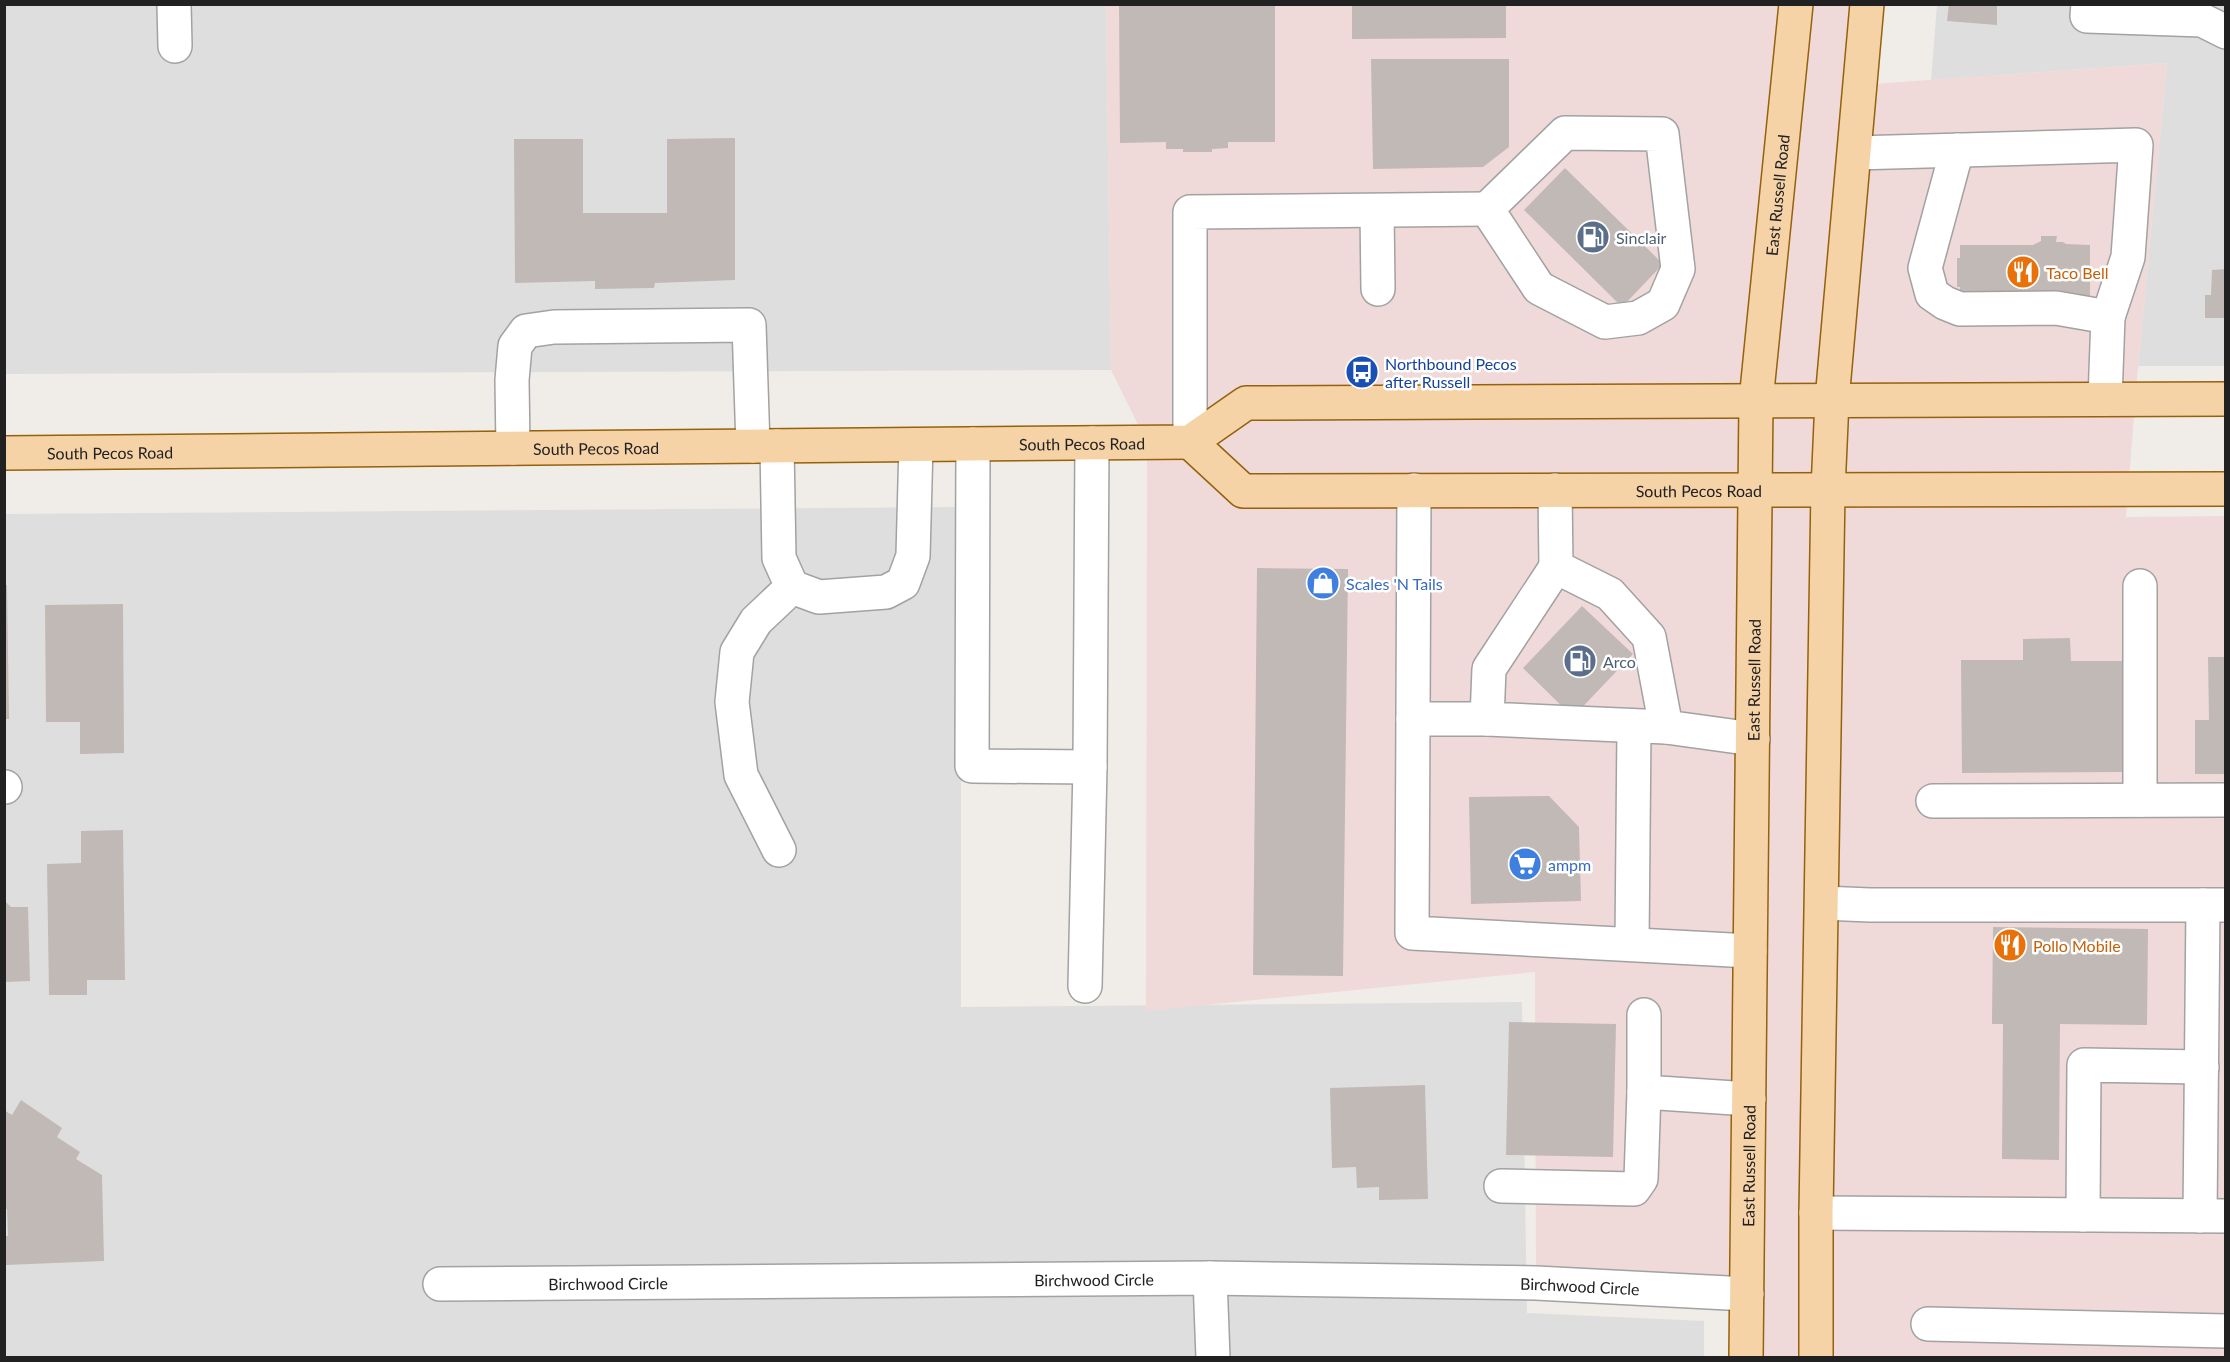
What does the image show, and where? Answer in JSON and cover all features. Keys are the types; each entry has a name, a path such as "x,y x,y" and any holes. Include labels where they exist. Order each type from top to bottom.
{"main road":[{"name":"East Russell Road","path":"1746,1358 1756,401 1796,4"},
{"path":"1816,1358 1816,1213 1828,490 1832,400 1855,153 1858,85 1867,4"},
{"path":"1190,442 1246,403 2226,399"},
{"name":"South Pecos Road","path":"4,453 1190,442 1243,491 2226,489"}],"street":[{"path":"174,4 175,46"},
{"path":"2088,4 2087,16 2202,20 2226,32"},
{"path":"1190,442 1190,212 1487,209 1565,133 1662,134 1678,270 1663,304 1638,318 1605,322 1539,288 1487,209"},
{"path":"1855,153 2136,145 2128,257 2108,316 2105,399"},
{"path":"1957,150 1925,268 1932,294 1960,309 2056,308 2108,316"},
{"path":"1377,211 1378,289"},
{"path":"513,448 514,346 526,331 554,327 749,325 779,558 792,587 819,597 886,592 903,582 913,556 916,445"},
{"path":"1085,986 1090,767 1092,443"},
{"path":"973,444 972,766 1090,767"},
{"path":"1414,490 1412,933 1750,951"},
{"path":"1487,719 1489,669 1556,567 1555,490"},
{"path":"1556,567 1610,594 1649,637 1666,727"},
{"path":"2140,586 2140,800"},
{"path":"779,850 741,775 732,702 737,652 756,621 792,587"},
{"path":"1413,719 1487,719 1666,727 1753,739"},
{"path":"1632,944 1634,727"},
{"path":"1933,801 2226,800"},
{"path":"1816,1213 2213,1216 2213,1117 2202,1067 2214,1012 2214,905 1822,903"},
{"path":"1501,1186 1635,1189 1641,1179 1644,1015"},
{"path":"2083,1215 2084,1065 2202,1067"},
{"path":"1644,1092 1749,1099"},
{"path":"1210,1278 1213,1358"},
{"name":"Birchwood Circle","path":"440,1284 1210,1278 1536,1283 1747,1294"},
{"path":"1928,1324 2226,1331"}],"shaded area":[{"path":"4,5 1106,5 1111,370 5,374"},
{"path":"1106,5 1866,5 1859,85 2167,63 2126,517 2225,516 2225,1357 1746,1357 1747,1295 1536,1283 1535,972 1146,1011 1147,443 1111,370"},
{"path":"1937,5 2225,5 2225,366 2138,366 2167,63 1931,80"},
{"path":"961,507 961,1007 1522,1002 1527,1313 1704,1321 1704,1357 5,1357 4,514"}],"building":[{"path":"1119,4 1275,4 1275,142 1228,142 1228,148 1212,149 1212,152 1183,152 1183,149 1166,149 1166,142 1120,143"},
{"path":"1352,4 1506,4 1506,38 1352,39"},
{"path":"1949,4 1997,4 1997,25 1947,21"},
{"path":"1371,59 1509,59 1509,147 1483,167 1373,169"},
{"path":"735,138 735,280 655,283 654,288 595,289 595,281 515,283 514,139 583,139 583,213 667,213 667,139"},
{"name":"Sinclair","path":"1565,168 1663,264 1622,307 1524,210"},
{"name":"Taco Bell","path":"2041,236 2057,236 2056,242 2066,244 2090,245 2090,297 1960,297 1960,287 1957,287 1957,258 1960,258 1960,245 2033,245 2041,241"},
{"path":"2226,269 2226,318 2205,318 2205,295 2211,295 2212,270"},
{"path":"1257,568 1348,569 1343,976 1253,975"},
{"path":"4,585 7,585 9,719 4,719"},
{"path":"123,604 124,753 80,754 80,722 46,722 45,605"},
{"path":"1582,606 1633,654 1573,717 1523,668"},
{"path":"2070,638 2071,661 2122,661 2123,772 1962,773 1961,660 2023,660 2023,639"},
{"path":"2208,657 2226,657 2226,774 2195,774 2195,720 2209,720"},
{"name":"ampm","path":"1549,796 1579,827 1581,901 1471,904 1469,797"},
{"path":"123,830 125,980 87,980 87,995 49,995 47,864 81,863 81,831"},
{"path":"5,901 11,907 28,907 30,981 5,982"},
{"path":"1993,927 2148,929 2147,1025 2060,1024 2059,1160 2002,1159 2003,1024 1992,1024"},
{"path":"1509,1022 1616,1024 1613,1157 1506,1155"},
{"path":"1425,1085 1428,1199 1379,1200 1379,1187 1357,1188 1356,1167 1332,1168 1330,1088"},
{"path":"21,1100 62,1128 57,1137 80,1152 76,1159 102,1175 104,1261 6,1265 5,1236 8,1236 7,1209 4,1210 4,1110 12,1115"}],"place":[{"name":"Sinclair","path":"1593,237"},
{"name":"Taco Bell","path":"2023,272"},
{"name":"Northbound Pecos after Russell","path":"1362,372"},
{"name":"Scales 'N Tails","path":"1323,583"},
{"name":"Arco","path":"1580,661"},
{"name":"ampm","path":"1525,864"},
{"name":"Pollo Mobile","path":"2010,945"}]}
